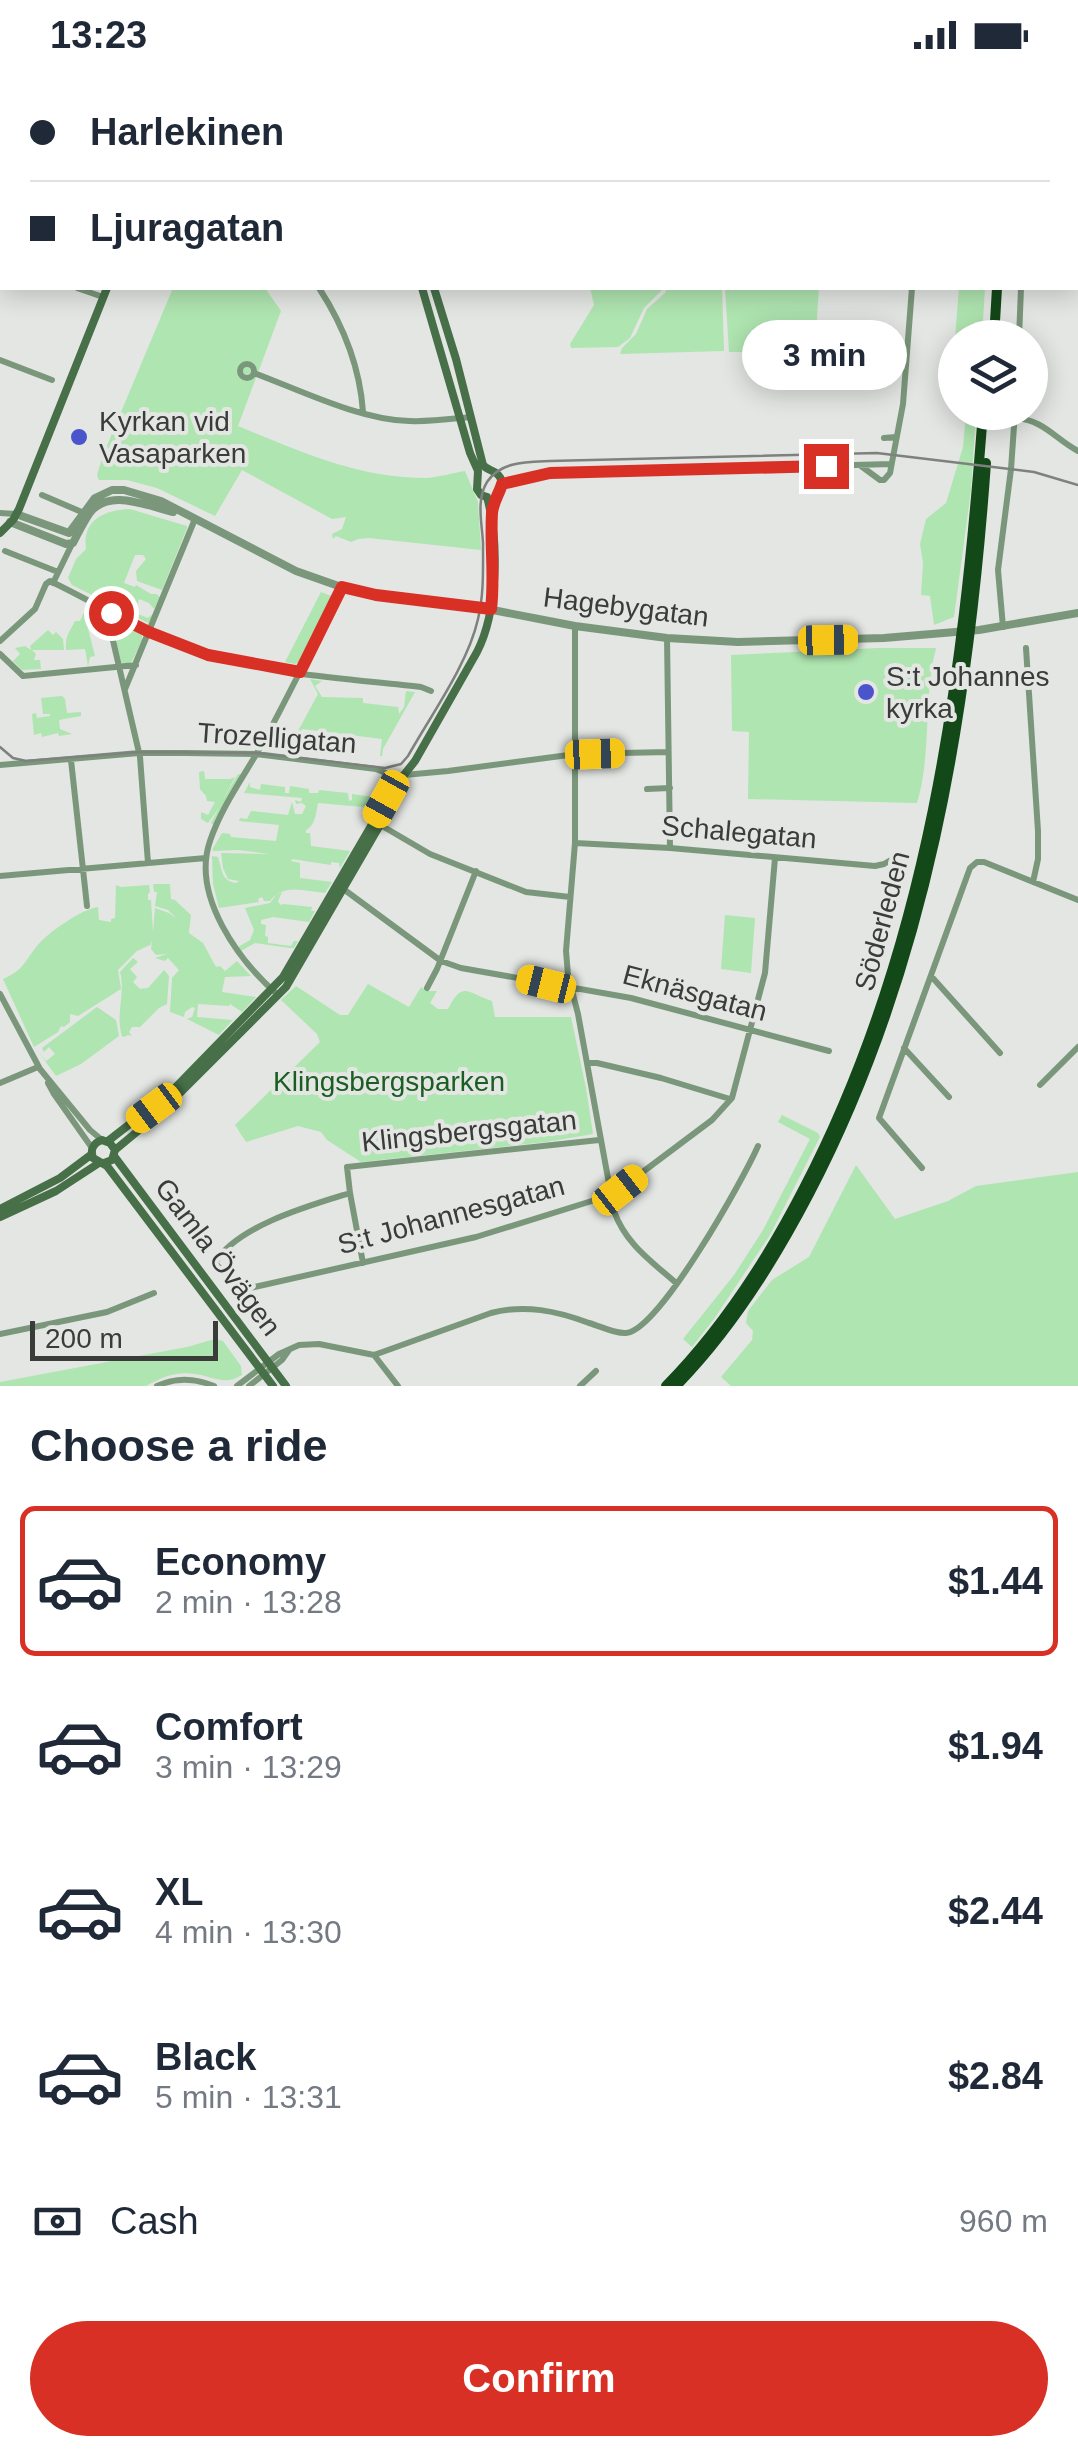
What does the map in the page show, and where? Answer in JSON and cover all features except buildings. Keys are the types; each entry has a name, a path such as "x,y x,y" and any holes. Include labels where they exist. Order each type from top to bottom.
{"highway":[{"path":"992,320 994,290"},
{"name":"Söderleden","path":"666,1386 735,1304 784,1225 840,1115 883,1004 914,899 946,746 984,430"},
{"name":"Söderleden","path":"676,1386 752,1292 799,1214 851,1109 900,977 929,871 949,776 983,497 985,430"}],"main road":[{"path":"0,532 13,518 105,290"},
{"path":"423,290 478,472 476,490 481,496 492,496"},
{"path":"0,1217 112,1160 114,1153 162,1111 275,992 377,823 392,789 421,752 477,652 491,609 492,496 502,484 499,476 483,465 435,290"},
{"path":"478,478 489,471"},
{"path":"0,1209 60,1178 82,1163 95,1144 105,1141 172,1092 275,992"},
{"path":"105,1141 114,1153"},
{"path":"92,1151 93,1158 102,1163"},
{"name":"Gamla Övägen","path":"114,1153 266,1368 273,1386"},
{"name":"Gamla Övägen","path":"102,1163 266,1368 286,1386"}],"street":[{"path":"82,290 102,298"},
{"path":"320,290 354,361 363,413"},
{"path":"860,465 880,480 887,477 904,396 912,290"},
{"path":"1020,320 1021,290"},
{"path":"0,360 52,380"},
{"path":"254,372 363,413 407,422 471,417"},
{"path":"1002,627 998,570 1013,430"},
{"path":"1048,430 1078,451"},
{"path":"884,438 896,437"},
{"path":"502,484 550,473 891,464"},
{"path":"42,494 85,516"},
{"name":"Hagebygatan","path":"85,516 108,500 132,501 184,514 296,570 342,587 667,638 739,642 884,638 1002,627 1078,612"},
{"path":"1,513 70,543"},
{"path":"70,543 71,531 85,516"},
{"path":"0,641 35,609 85,516"},
{"path":"13,518 71,531"},
{"path":"124,690 195,519"},
{"path":"5,551 58,572"},
{"path":"52,582 149,632 208,655 431,691"},
{"path":"275,992 234,948 211,897 206,858 212,834 342,587"},
{"path":"102,608 108,619 139,753 148,864"},
{"path":"575,626 575,843 566,951 570,986 620,1228 676,1283"},
{"path":"667,638 670,848"},
{"path":"1026,648 1038,830 1033,882"},
{"path":"0,654 22,676 136,665"},
{"name":"Trozelligatan","path":"0,765 139,753 256,754 376,769 393,776 576,754 668,752"},
{"path":"72,760 86,906"},
{"path":"647,789 670,788"},
{"path":"377,823 430,854 533,893 570,897"},
{"name":"Schalegatan","path":"575,843 875,866 896,858"},
{"path":"0,876 206,858"},
{"path":"587,1063 662,1078 730,1099 765,972 775,858"},
{"path":"922,1168 879,1118 970,868 984,862 1078,900"},
{"path":"427,988 476,871"},
{"name":"Eknäsgatan","path":"340,887 440,961 630,998 829,1051"},
{"path":"931,976 1000,1053"},
{"path":"0,994 38,1066 90,1130 105,1141"},
{"path":"1040,1084 1078,1047"},
{"path":"904,1048 949,1097"},
{"path":"0,1083 38,1066"},
{"path":"46,1077 92,1151"},
{"name":"S:t Johannesgatan","path":"215,1263 237,1286 246,1289 476,1237 611,1194 712,1120 730,1099"},
{"name":"Klingsbergsgatan","path":"215,1263 232,1246 273,1219 350,1193 347,1167 599,1140"},
{"path":"237,1386 282,1360 289,1350 308,1344 374,1355 509,1310 553,1311 620,1333 633,1332 676,1283 713,1230 758,1146"},
{"path":"350,1193 363,1263"},
{"path":"0,1334 107,1312 154,1293"},
{"path":"374,1355 398,1386"},
{"path":"249,1386 266,1368"},
{"path":"580,1386 596,1371"},
{"path":"157,1386 187,1379 214,1386"}],"green space":[{"path":"172,290 266,290 281,311 238,426 330,462 377,474 427,478 465,471 478,502 481,550 369,538 351,542 336,536 333,539 332,534 342,529 346,517 332,519 242,470 215,516 157,488 127,480 99,480 103,455"},
{"path":"590,290 662,290 644,308 630,338 618,347 571,348 594,305"},
{"path":"722,290 724,351 620,354 636,334 647,309 665,293"},
{"path":"725,290 819,290 815,348 805,352 729,352"},
{"path":"959,290 985,290 983,320 956,320"},
{"path":"964,430 975,430 954,617 934,625 930,596 921,595 920,544 926,519 946,503"},
{"path":"130,509 187,526 162,590 137,581 136,571 146,559 135,555 124,583 160,597 154,609 139,599 135,613 153,616 148,623 72,585 68,578 76,559 86,549 91,524 104,514"},
{"path":"321,592 334,597 302,660 295,664 285,662"},
{"path":"86,608 95,656 90,657 88,666 85,649 66,650 69,632"},
{"path":"115,623 142,635 131,663 121,662"},
{"path":"48,630 63,639 64,650 32,650 41,669 22,670 13,661 20,654 15,648 25,646 31,650 30,646"},
{"path":"936,648 917,803 748,799 749,732 732,731 731,655"},
{"path":"310,679 322,681 315,686 322,697 363,698 363,703 398,707 399,714 406,691 415,692 382,756 382,739 302,729 298,747 288,746 318,694"},
{"path":"62,696 67,713 81,712 81,716 59,720 60,729 72,734 34,735 32,714 36,713 37,718 50,716 43,714 41,698"},
{"path":"204,771 205,779 235,777 224,798 241,774 214,825 211,823 219,808 208,823 201,819 201,812 208,815 215,802 207,801 200,789 199,772"},
{"path":"250,782 250,787 260,790 261,784 285,787 285,793 289,793 290,786 309,789 309,793 348,793 349,801 352,794 374,800 380,797 374,808 318,803 314,822 306,830 311,846 350,851 340,868 339,863 291,861 300,863 300,878 332,882 325,893 288,890 270,901 262,897 259,902 219,908 212,856 218,857 225,877 231,882 236,883 239,881 228,879 221,853 269,854 212,850 222,833 276,841 279,825 239,821 240,818 247,819 251,811 288,815 292,802 295,814 302,814 306,806 296,804 295,800 301,802 302,798 244,793"},
{"path":"153,884 170,884 171,899 191,915 189,933 203,943 216,967 225,971 237,961 251,976 225,977 222,992 256,997 242,1012 230,1004 198,1004 197,1017 232,1020 239,1013 219,1035 187,1019 195,1008 185,1012 184,1017 170,1012 172,978 179,970 168,958 155,958 167,954 156,955 151,949 152,941 118,970 121,989 78,1016 70,1014 70,1022 34,1047 3,979 20,969 49,935 83,912 98,907 99,920 111,922 115,918 116,885 149,885 153,932 155,908 177,919 168,910 155,906 157,892"},
{"path":"282,892 280,905 312,907 311,911 315,911 309,922 273,917 261,920 266,925 268,943 291,946 298,941 294,948 255,943 241,951 238,947 250,940 254,930 245,908 270,903"},
{"path":"725,915 755,918 751,973 721,969"},
{"path":"133,958 138,962 130,969 137,977 133,982 140,989 148,988 164,970 169,976 167,1004 140,1027 132,1027 132,1036 124,1037 120,972"},
{"name":"Klingsbergsparken","path":"368,984 409,1007 421,987 437,991 430,1003 438,1009 448,1009 458,994 466,991 492,1001 495,1017 571,1017 593,1134 361,1162 321,1132 298,1126 246,1142 235,1125 320,1042 317,1034 281,1000 296,986 340,1015 348,1015"},
{"path":"97,1007 116,1020 119,1036 81,1064 56,1076 38,1051 46,1061 55,1054 49,1047 44,1052 42,1048"},
{"path":"782,1115 820,1137 770,1235 692,1347 683,1339 734,1275 763,1230 810,1139 778,1122"},
{"path":"856,1165 895,1219 948,1201 976,1186 1078,1172 1078,1386 731,1386 721,1377 752,1340 753,1331 746,1323 748,1311 772,1280 809,1257"},
{"path":"215,1339 223,1341 241,1366 242,1375 224,1380 182,1373 146,1386 0,1386 0,1382"}],"tram line":[{"path":"0,747 13,758 26,761 139,752 257,753 385,768 401,764 448,689 473,636 482,591 482,496 493,475 515,464 877,453 1034,472 1078,485"}],"place":[{"name":"Kyrkan vid Vasaparken","path":"79,437"},
{"name":"S:t Johannes kyrka","path":"866,692"}],"route":[{"path":"111,613 208,655 300,672 342,587 491,609 492,514 502,484 550,473 826,466"}]}
